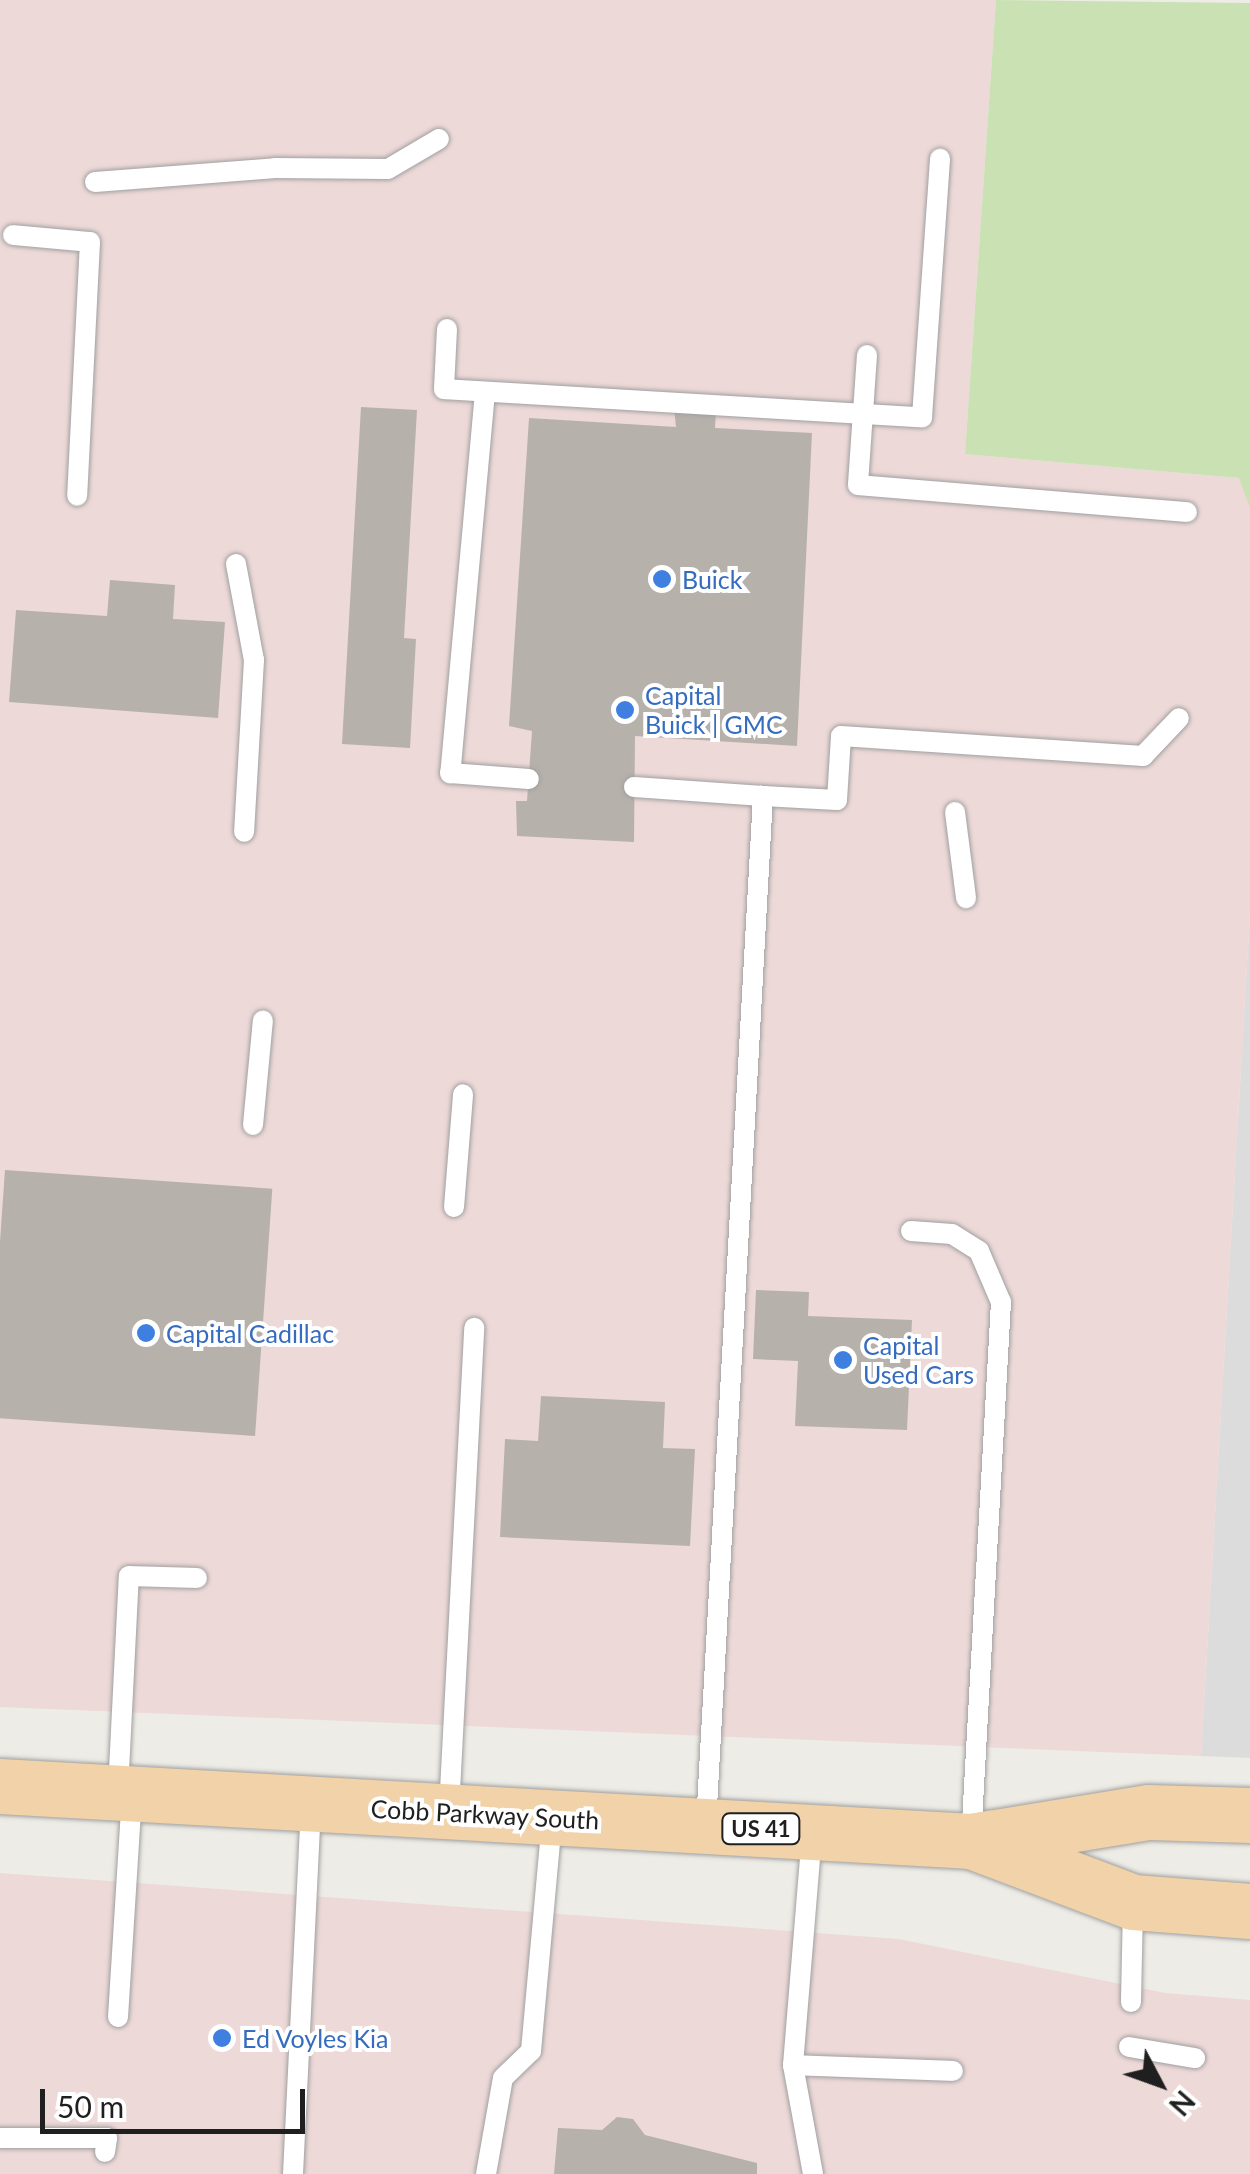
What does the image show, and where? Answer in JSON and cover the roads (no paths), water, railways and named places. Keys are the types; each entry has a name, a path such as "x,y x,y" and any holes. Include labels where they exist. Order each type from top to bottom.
{"main road":[{"name":"Cobb Parkway South","path":"0,1786 971,1841 1149,1812 1250,1815"},
{"name":"Cobb Parkway South","path":"971,1841 1133,1902 1250,1911"}],"lane":[{"path":"96,182 275,168 388,168 439,139"},
{"path":"448,329 444,389 922,417 940,159"},
{"path":"12,236 90,242 77,496"},
{"path":"867,354 858,486 1187,512"},
{"path":"485,392 450,773 528,780"},
{"path":"236,564 254,660 244,832"},
{"path":"634,787 837,800 840,736 1144,756 1179,718"},
{"path":"706,1826 762,796"},
{"path":"956,812 966,898"},
{"path":"253,1125 263,1020"},
{"path":"454,1207 463,1094"},
{"path":"911,1231 952,1234 979,1250 1001,1302 971,1841"},
{"path":"449,1812 474,1328"},
{"path":"118,2017 129,1576 197,1578"},
{"path":"293,2174 311,1804"},
{"path":"486,2174 503,2078 531,2051 552,1818"},
{"path":"812,1832 792,2065 813,2174"},
{"path":"1131,2002 1133,1902"},
{"path":"1129,2047 1195,2058"},
{"path":"792,2065 952,2070"},
{"path":"0,2138 107,2138 105,2152"}],"place":[{"name":"Buick","path":"662,579"},
{"name":"Capital Buick | GMC","path":"625,710"},
{"name":"Capital Cadillac","path":"146,1333"},
{"name":"Capital Used Cars","path":"843,1360"},
{"name":"Ed Voyles Kia","path":"222,2038"}]}
